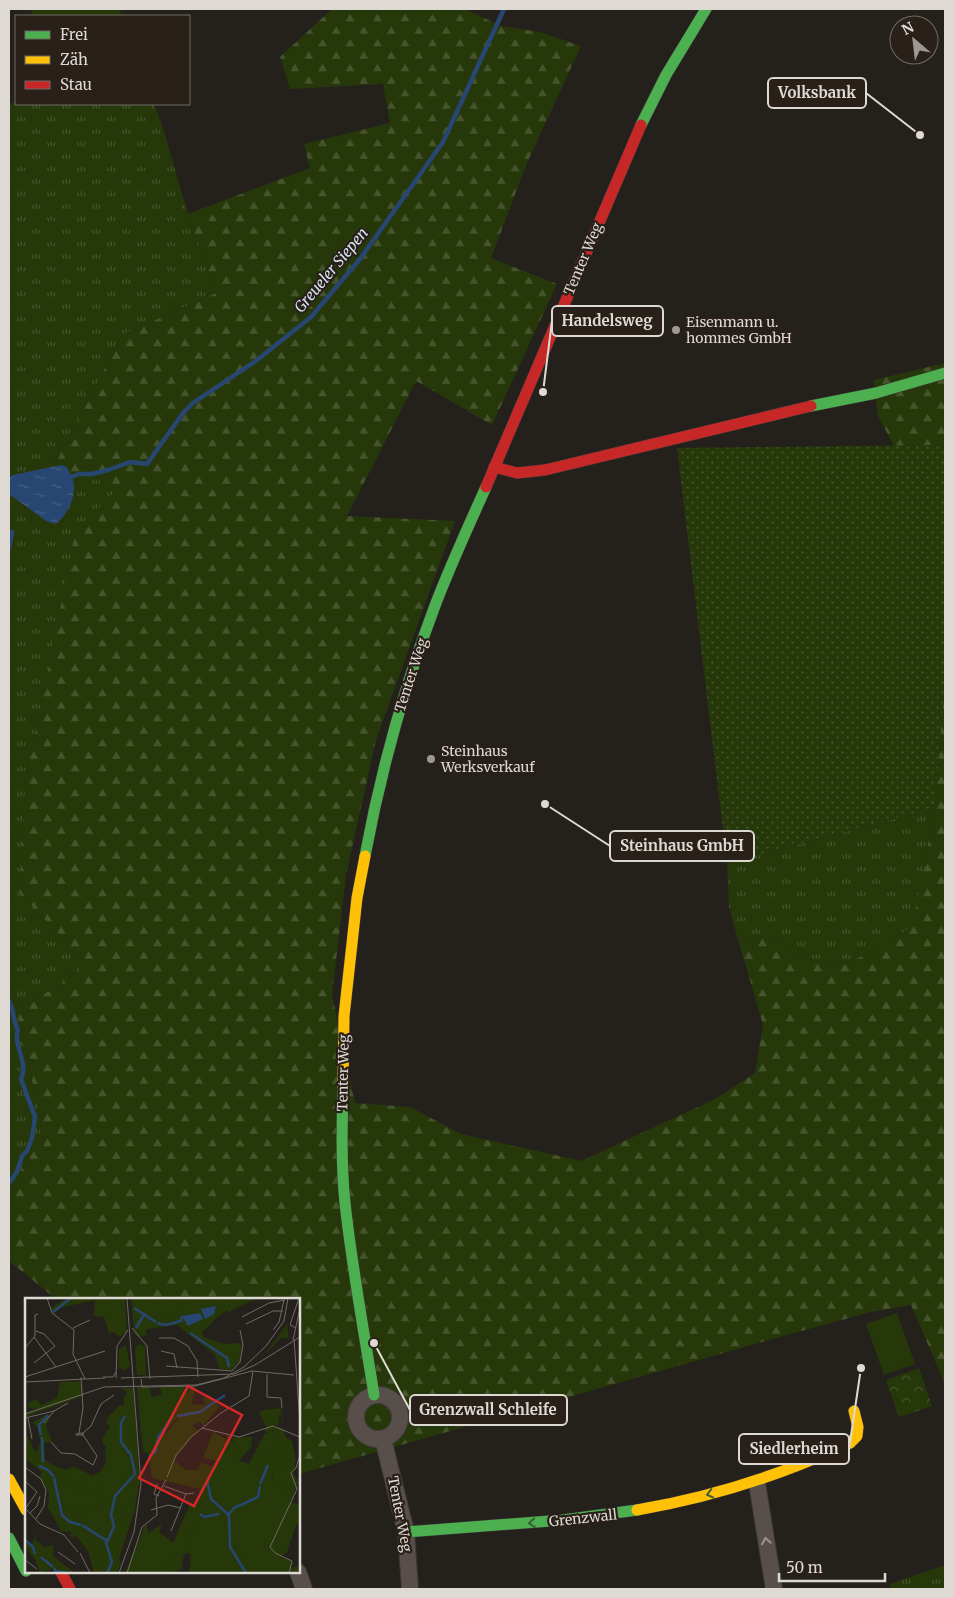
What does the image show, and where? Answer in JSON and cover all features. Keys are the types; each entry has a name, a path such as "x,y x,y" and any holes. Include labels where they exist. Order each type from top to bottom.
{"main road":[{"name":"Tenter Weg","path":"374,1395 350,1243 343,1162 344,1016 357,898 364,855 381,779 411,675 436,602 645,116 666,76 706,9"},
{"path":"494,466 517,473 544,470 784,412 876,392 945,373"},
{"name":"Grenzwall","path":"406,1532 609,1516 649,1509 757,1483 854,1440 858,1430 854,1411"},
{"path":"9,1479 25,1508"},
{"path":"9,1538 25,1568"},
{"path":"62,1573 70,1589"}],"street":[{"path":"374,1395 389,1397 400,1408 400,1424 396,1431 383,1439 375,1440 368,1437 357,1426 357,1410 360,1403 374,1395"},
{"name":"Tenter Weg","path":"383,1439 406,1532 410,1589"},
{"path":"757,1483 774,1589"},
{"path":"298,1573 304,1589"}],"green space":[{"path":"30,9 119,9 122,15 33,15"},
{"path":"332,9 465,9 501,26 540,32 581,46 527,163 491,258 557,284 492,425 416,381 347,516 455,521 376,740 346,875 332,995 355,1103 410,1107 461,1134 581,1161 715,1099 755,1073 763,1025 737,936 780,940 791,958 843,964 878,950 912,926 935,808 945,675 945,1384 911,1305 871,1312 794,1333 300,1474 300,1298 55,1298 9,1261 9,1197 42,1128 17,1009 60,985 87,962 19,893 26,774 43,698 75,532 119,487 54,466 122,335 216,293 188,214 310,168 304,144 390,123 383,84 290,89 280,57"},
{"path":"15,102 15,105 154,105 188,214 216,293 122,335 54,466 120,486 43,698 26,774 19,893 87,962 60,985 17,1009 42,1128 9,1197 9,105"},
{"path":"945,363 945,445 894,446 878,416 874,380"},
{"path":"945,445 945,675 935,808 727,863 677,448"},
{"path":"935,808 913,926 878,950 843,964 791,958 780,940 737,936 729,907 727,863"},
{"path":"897,1313 915,1364 884,1375 866,1324"},
{"path":"919,1368 932,1406 899,1417 886,1380"},
{"path":"945,1565 945,1589 890,1589 890,1584"}],"water":[{"path":"61,465 67,467 71,474 74,491 66,513 55,524 46,521 9,494 9,478 13,475"}],"waterway":[{"name":"Greueler Siepen","path":"68,478 79,474 92,474 108,470 130,462 147,464 183,413 193,403 257,360 311,317 360,259 443,142 504,9"},
{"name":"Greueler Siepen","path":"9,548 12,532"},
{"name":"Greueler Siepen","path":"9,1001 18,1030 17,1042 23,1067 21,1079 35,1117 32,1138 27,1151 22,1156 17,1172 9,1183"}],"traffic: fast":[{"path":"641,125 666,75 706,9"},
{"path":"811,406 876,393 945,373"},
{"path":"365,856 386,760 414,665 442,588 486,487"},
{"path":"343,1086 342,1160 345,1203 374,1395"},
{"path":"406,1532 563,1520 637,1510"},
{"path":"9,1538 25,1569"}],"traffic: slow":[{"path":"343,1086 344,1016 357,898 365,856"},
{"path":"637,1510 740,1486 789,1469 850,1443 857,1436 858,1427 854,1411"},
{"path":"9,1479 25,1508"}],"traffic: jam":[{"path":"486,487 641,125"},
{"path":"494,467 517,473 545,470 811,406"},
{"path":"62,1573 70,1589"}],"place":[{"name":"Volksbank","path":"920,135"},
{"name":"Eisenmann u. hommes GmbH","path":"676,330"},
{"name":"Handelsweg","path":"543,392"},
{"name":"Steinhaus Werksverkauf","path":"431,759"},
{"name":"Steinhaus GmbH","path":"545,804"},
{"name":"Grenzwall Schleife","path":"374,1343"},
{"name":"Siedlerheim","path":"861,1368"}]}
